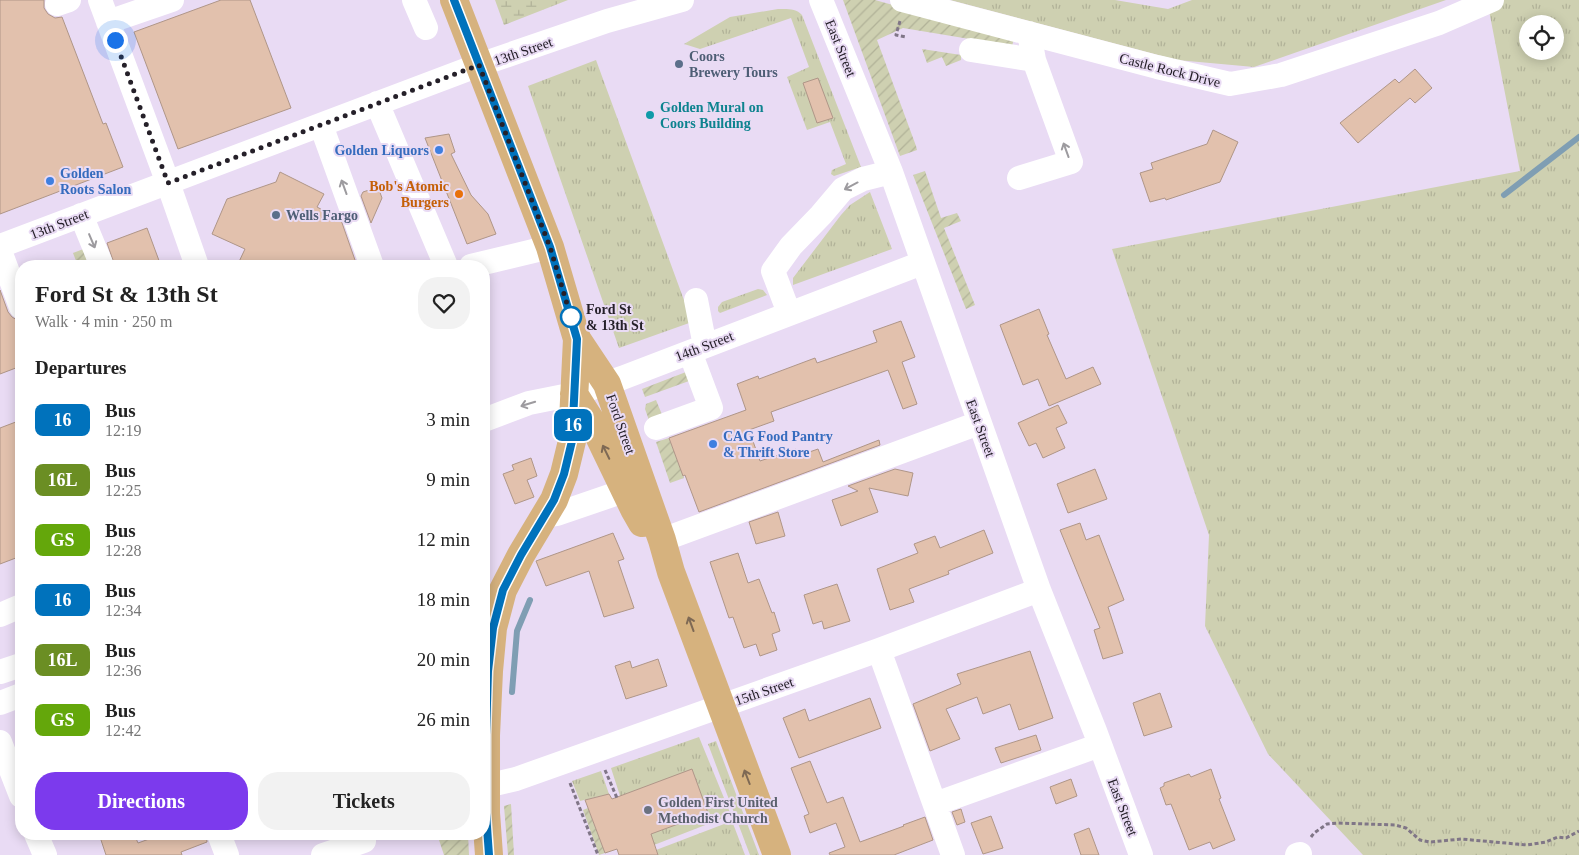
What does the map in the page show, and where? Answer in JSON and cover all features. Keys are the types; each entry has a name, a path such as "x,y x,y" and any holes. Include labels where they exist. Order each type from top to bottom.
{"main road":[{"name":"Ford Street","path":"454,0 550,247 577,339 607,384 662,540 671,572 777,855"},
{"path":"490,654 493,628 503,590 521,555 546,516 564,474 572,441 577,339"},
{"path":"574,394 593,424 634,510 671,572"},
{"path":"488,840 489,855"}],"street":[{"path":"100,0 195,260"},
{"path":"108,22 172,0"},
{"path":"414,0 426,28"},
{"name":"13th Street","path":"0,246 479,65 607,21 682,0"},
{"name":"East Street","path":"822,0 891,172 1039,590 1141,855"},
{"name":"Castle Rock Drive","path":"902,0 1157,67 1230,84 1281,75 1439,23 1492,0"},
{"path":"1019,178 1071,162 1034,60 1029,33"},
{"path":"971,50 1034,60"},
{"path":"377,103 443,260"},
{"path":"321,125 370,260"},
{"path":"789,313 773,271 791,246 843,189 866,178 891,172"},
{"path":"81,215 100,260"},
{"path":"490,261 550,247"},
{"path":"0,251 15,291"},
{"name":"14th Street","path":"490,418 529,403 574,394 607,384 789,313 922,264"},
{"path":"656,428 711,408 697,349 696,300"},
{"path":"662,540 979,423"},
{"path":"546,516 624,491"},
{"name":"15th Street","path":"490,801 516,779 879,650 1039,590"},
{"path":"0,615 15,609"},
{"path":"879,650 953,855"},
{"path":"0,672 15,667"},
{"path":"0,703 15,698"},
{"path":"0,742 15,781"},
{"path":"935,804 1100,745"},
{"path":"39,840 45,855"},
{"path":"221,840 227,855"},
{"path":"323,855 364,841"}],"path":[{"path":"896,35 906,36"},
{"path":"604,768 617,798"},
{"path":"569,780 598,855"},
{"path":"1299,855 1314,832 1327,824 1338,823 1406,828 1420,840 1430,842 1461,839 1527,845 1546,842 1558,837 1566,838 1579,831"}],"green space":[{"path":"495,0 568,0 504,25"},
{"path":"843,0 875,0 1014,39 1012,46 903,28 877,40 917,150 900,156"},
{"path":"950,0 1115,0 1168,9 1192,0 1446,0 1254,67 1177,60"},
{"path":"1487,0 1579,0 1579,855 1363,855 1268,754 1205,626 1209,535 1112,249 1520,171"},
{"path":"778,9 794,10 802,15 861,167 834,176 831,174 832,170 846,164 830,122 807,130 787,77 809,67 791,18 700,49 684,44 730,17"},
{"path":"922,49 961,55 961,60 946,66 942,57 927,63"},
{"path":"596,60 692,322 619,348 528,86"},
{"path":"925,171 941,218 957,213 961,221 944,228 975,305 966,309 913,175"},
{"path":"870,192 892,249 793,285 793,278 841,215 850,205"},
{"path":"86,248 87,260 76,260 73,253"},
{"path":"758,289 763,290 767,295 720,313 718,311 718,307 722,302"},
{"path":"686,372 689,381 645,397 642,389"},
{"path":"656,400 663,417 650,423 645,409 646,404"},
{"path":"669,438 684,478 670,483 656,442"},
{"path":"699,737 731,815 654,845 650,834 708,813 692,770 620,796 611,768"},
{"path":"716,741 759,855 750,855 708,744"},
{"path":"601,771 609,794 580,801 572,781"},
{"path":"511,804 514,855 508,855 504,806"},
{"path":"588,808 605,853 599,855 583,810"},
{"path":"732,821 745,855 658,855 656,850"},
{"path":"439,840 468,840 469,855 444,855"}],"building":[{"path":"0,0 44,0 44,8 48,14 55,18 62,17 103,124 106,123 123,167 0,214"},
{"path":"221,0 250,0 291,108 178,149 134,32"},
{"path":"1415,69 1432,88 1415,103 1410,98 1358,143 1340,123 1395,79 1399,83"},
{"path":"818,78 833,118 817,123 803,83"},
{"path":"1213,130 1238,142 1220,182 1166,200 1165,198 1150,202 1140,173 1153,169 1151,163 1207,144"},
{"path":"449,134 455,152 451,154 471,195 488,214 496,234 467,244 425,138"},
{"name":"Wells Fargo","path":"280,172 324,194 317,207 341,220 355,260 240,260 245,249 212,234 227,199 276,182"},
{"path":"378,187 382,198 371,223 361,196 363,192"},
{"path":"147,228 159,260 113,260 107,243"},
{"path":"0,290 8,312 15,319 15,368 0,374"},
{"path":"1039,309 1049,334 1047,335 1066,379 1093,367 1101,384 1049,406 1038,379 1023,385 1000,325"},
{"path":"901,321 915,357 902,362 917,404 903,409 888,370 771,412 774,421 749,430 760,461 796,449 798,456 818,449 823,462 879,440 880,445 699,512 669,438 746,410 737,384 758,376 759,379 815,358 817,363 877,342 873,331"},
{"path":"1058,405 1067,423 1056,428 1065,448 1043,458 1036,443 1029,446 1018,423"},
{"path":"15,422 15,558 0,564 0,428"},
{"path":"531,458 537,476 527,480 534,497 515,504 503,474 514,470 512,465"},
{"path":"895,469 913,473 908,496 869,488 878,512 841,526 832,500 858,491 848,486"},
{"path":"1095,469 1107,499 1068,513 1057,484"},
{"path":"778,512 785,536 756,544 749,522"},
{"path":"1080,523 1086,540 1099,535 1124,600 1108,607 1123,653 1103,659 1094,630 1100,628 1060,530"},
{"path":"984,530 993,553 948,571 949,574 909,589 914,602 890,610 877,569 918,553 914,544 935,536 940,548"},
{"path":"613,533 624,559 618,561 634,608 604,617 589,571 546,586 536,561"},
{"path":"738,553 748,583 759,579 772,613 774,612 780,631 772,634 777,650 760,656 756,644 744,648 733,617 729,618 710,562"},
{"path":"837,584 850,621 824,629 822,621 813,624 804,595"},
{"path":"1030,651 1053,718 1019,730 1010,704 983,714 977,697 946,709 960,739 930,751 913,704 961,684 957,674"},
{"path":"658,659 667,686 626,699 615,666 630,661 632,668"},
{"path":"1160,693 1172,727 1144,736 1133,703"},
{"path":"870,698 881,728 799,758 783,718 805,709 809,721"},
{"path":"1036,735 1041,750 1001,763 995,748"},
{"path":"810,761 827,803 843,797 860,842 925,817 933,840 894,855 830,855 829,853 845,847 836,823 810,833 804,816 809,814 791,768"},
{"name":"Golden First United Methodist Church","path":"692,769 708,813 651,834 658,855 619,855 617,849 605,853 585,800 609,794 612,799"},
{"path":"1211,769 1221,798 1219,799 1235,840 1213,849 1210,842 1189,850 1171,804 1166,805 1160,788 1164,786 1164,783 1189,774 1191,777"},
{"path":"1071,779 1077,796 1056,804 1050,787"},
{"path":"961,809 965,822 957,825 952,812"},
{"path":"991,816 1003,848 983,854 971,823"},
{"path":"1089,828 1099,855 1081,855 1074,834"},
{"path":"101,840 137,840 138,843 146,840 207,840 207,842 181,852 182,855 106,855"}],"waterway":[{"path":"1504,195 1579,137"},
{"path":"512,692 517,631 530,600"}],"bus line":[{"name":"16","path":"454,0 550,247 577,339 572,441 564,474 546,516 521,555 503,590 493,628 490,654"},
{"name":"16","path":"488,840 489,855"}],"place":[{"name":"Coors Brewery Tours","path":"679,64"},
{"name":"Golden Mural on Coors Building","path":"650,115"},
{"name":"Golden Liquors","path":"439,150"},
{"name":"Golden Roots Salon","path":"50,181"},
{"name":"Bob's Atomic Burgers","path":"459,194"},
{"name":"Wells Fargo","path":"276,215"},
{"name":"Ford St & 13th St","path":"571,317"},
{"name":"CAG Food Pantry & Thrift Store","path":"713,444"},
{"name":"Golden First United Methodist Church","path":"648,810"}],"route":[{"path":"115,40 168,183 479,65 550,247 573,324 571,317"}]}
